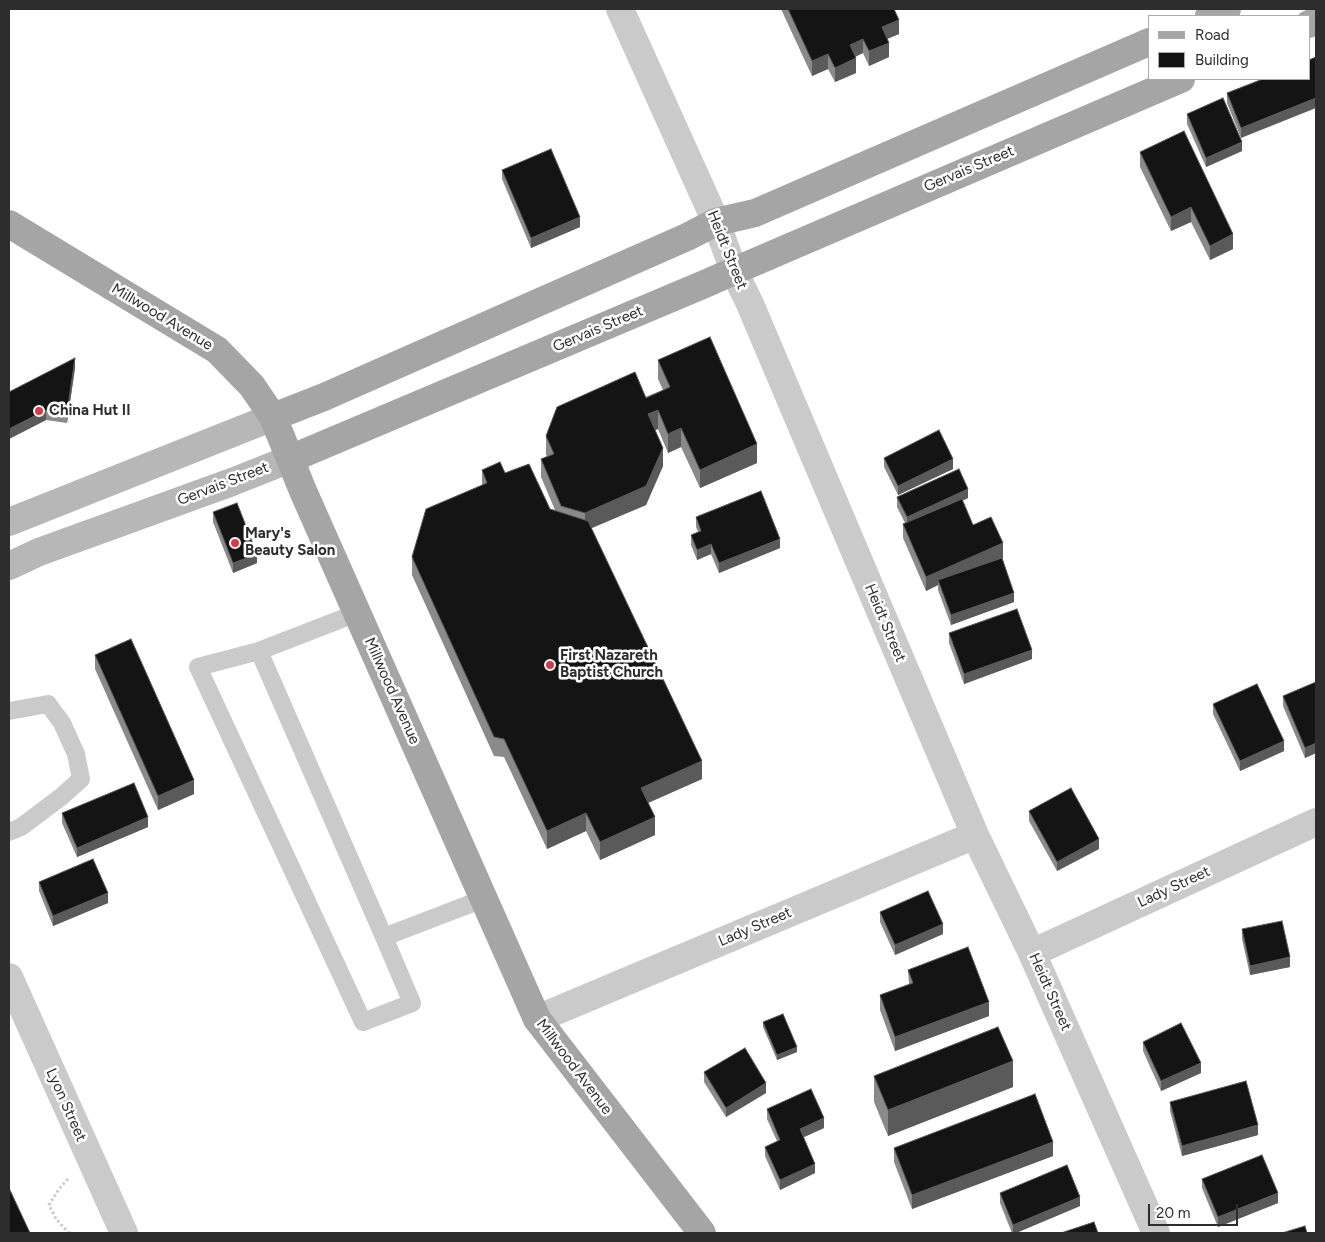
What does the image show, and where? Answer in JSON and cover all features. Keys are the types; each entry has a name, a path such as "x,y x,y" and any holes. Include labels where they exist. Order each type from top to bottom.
{"main road":[{"path":"1212,15 1227,9"},
{"path":"9,522 324,397 687,237 716,222 755,213 1148,42"},
{"name":"Gervais Street","path":"9,566 39,552 290,459 708,283 734,270 1179,80"},
{"name":"Millwood Avenue","path":"9,224 217,350 252,386 273,417 302,491 536,1019 702,1233"}],"street":[{"name":"Heidt Street","path":"620,9 716,222 734,270 975,836 1032,953 1156,1233"},
{"name":"Lady Street","path":"1032,953 1316,822"},
{"name":"Lady Street","path":"536,1019 975,836"},
{"name":"Lyon Street","path":"9,977 124,1233"}],"lane":[{"path":"259,651 412,1002 363,1022 198,667 259,651 357,613"},
{"path":"9,711 48,704 62,723 76,754 81,779 61,797 21,827 9,832"},
{"path":"384,937 483,899"}],"path":[{"path":"69,1233 56,1219 49,1206 59,1189 72,1174"}],"building":[{"path":"788,9 894,9 899,20 882,27 889,43 869,51 863,39 850,45 856,58 835,68 828,54 812,61"},
{"path":"1316,57 1316,98 1241,128 1227,93 1260,80 1310,80 1310,60"},
{"path":"1223,98 1242,142 1206,158 1187,114"},
{"path":"1184,131 1233,234 1210,246 1191,207 1171,217 1140,152"},
{"path":"551,149 580,217 531,238 502,170"},
{"path":"710,337 757,444 700,470 681,428 668,434 658,410 648,414 663,448 646,486 585,513 561,506 541,459 554,454 546,436 557,407 635,372 646,398 670,387 658,360"},
{"name":"China Hut II","path":"75,358 67,413 46,410 9,429 9,392"},
{"path":"939,430 953,459 898,486 884,458"},
{"name":"First Nazareth Baptist Church","path":"500,462 505,473 529,464 550,509 588,521 702,761 641,788 655,817 600,842 586,813 547,831 504,739 494,737 412,557 426,509 487,483 482,470"},
{"path":"959,469 968,489 907,517 897,497"},
{"path":"761,491 780,539 719,563 711,544 697,550 691,535 701,531 696,517"},
{"path":"962,499 973,525 991,517 1003,543 926,577 903,524"},
{"name":"Mary's Beauty Salon","path":"237,503 257,554 233,563 213,512"},
{"path":"1002,558 1014,593 951,615 938,580"},
{"path":"1017,609 1032,650 964,674 949,633"},
{"path":"131,639 194,780 158,796 95,655"},
{"path":"1316,682 1316,743 1305,748 1283,696"},
{"path":"1257,684 1284,741 1240,761 1213,704"},
{"path":"134,783 148,817 77,848 62,813"},
{"path":"1071,788 1099,839 1057,862 1029,811"},
{"path":"93,859 108,893 53,916 39,882"},
{"path":"928,891 943,924 895,945 880,912"},
{"path":"1282,921 1290,957 1250,966 1242,929"},
{"path":"968,947 989,1002 895,1037 880,995 913,983 908,970"},
{"path":"783,1014 797,1047 777,1055 763,1022"},
{"path":"1181,1023 1201,1063 1161,1081 1143,1042"},
{"path":"998,1027 1013,1061 888,1110 874,1076"},
{"path":"745,1048 766,1083 726,1108 704,1072"},
{"path":"1246,1081 1258,1125 1182,1146 1170,1102"},
{"path":"811,1089 824,1118 800,1129 815,1164 780,1180 765,1147 780,1140 767,1109"},
{"path":"1035,1094 1053,1142 912,1195 894,1148"},
{"path":"1262,1155 1278,1193 1218,1217 1202,1179"},
{"path":"1067,1165 1080,1197 1013,1225 1000,1193"},
{"path":"9,1188 30,1233 9,1233"},
{"path":"1094,1222 1098,1233 1061,1233"},
{"path":"1305,1226 1307,1233 1282,1233"}],"place":[{"name":"China Hut II","path":"39,411"},
{"name":"Mary's Beauty Salon","path":"235,543"},
{"name":"First Nazareth Baptist Church","path":"550,665"}]}
